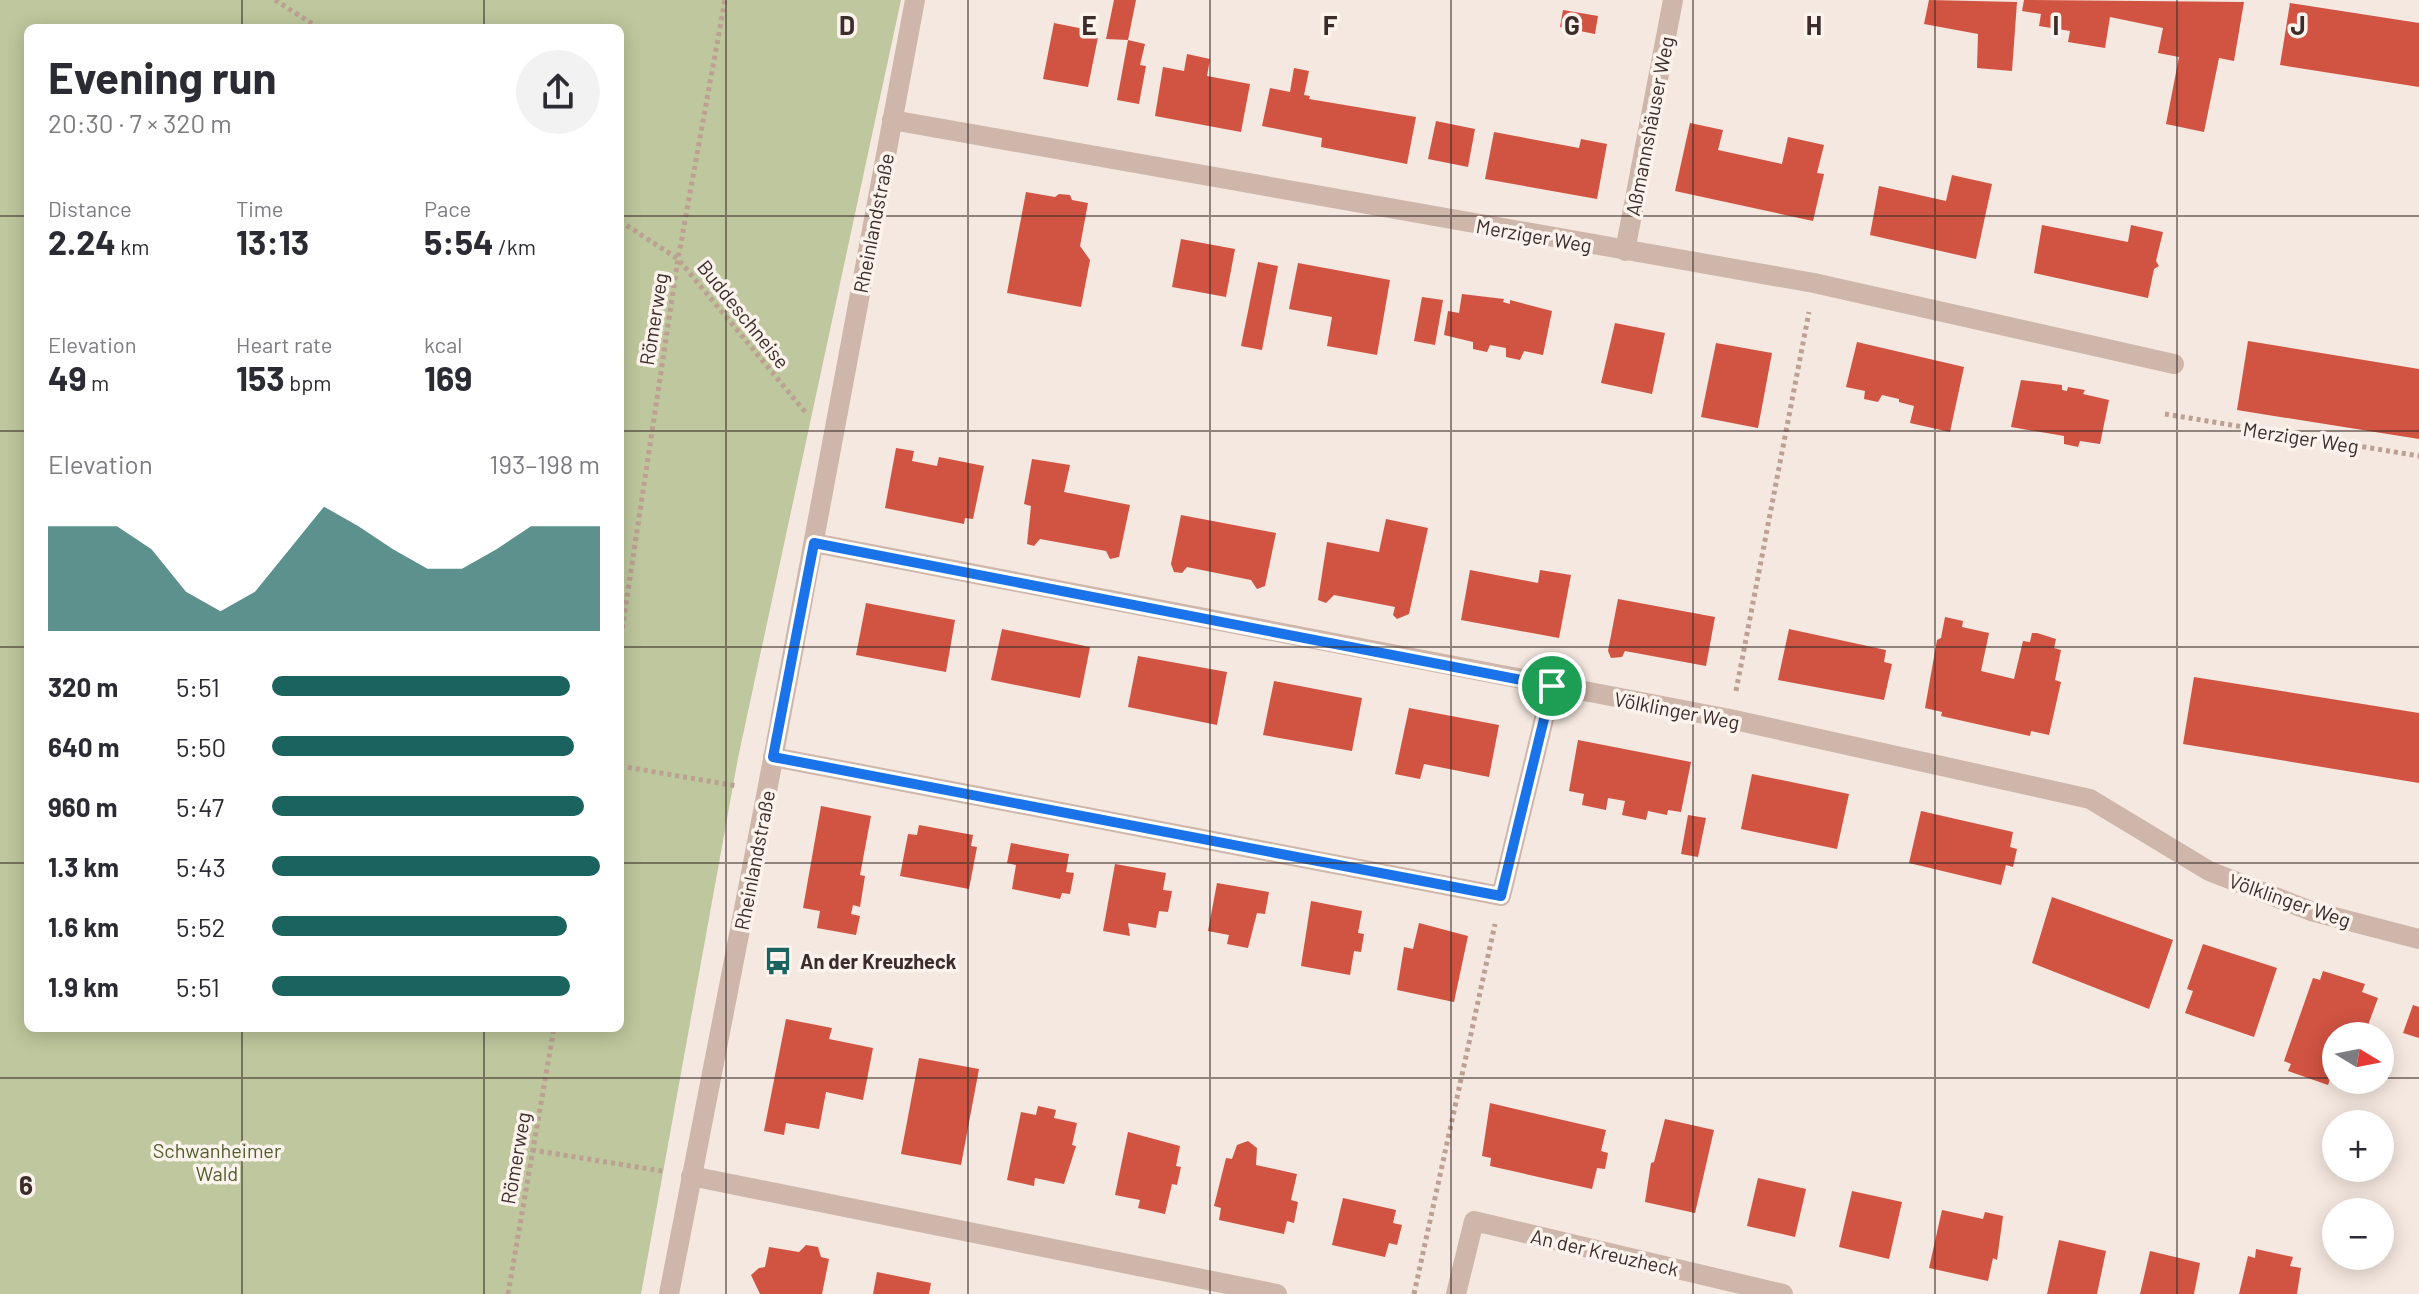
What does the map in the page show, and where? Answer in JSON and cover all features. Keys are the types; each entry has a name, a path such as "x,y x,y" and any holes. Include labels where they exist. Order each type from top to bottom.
{"street":[{"name":"Rheinlandstraße","path":"669,1294 915,0"},
{"name":"Aßmannshäuser Weg","path":"1625,251 1673,0"},
{"name":"Merziger Weg","path":"892,120 1814,283 2174,364"},
{"name":"Völklinger Weg","path":"814,543 1730,719 2090,799 2223,877 2311,911 2419,939"},
{"path":"773,757 1501,896 1552,686"},
{"path":"691,1176 1277,1294"},
{"name":"An der Kreuzheck","path":"1456,1294 1474,1221 1783,1294"}],"path":[{"path":"275,0 313,24"},
{"name":"Römerweg","path":"624,617 678,259 725,0"},
{"name":"Buddeschneise","path":"624,224 678,259 796,402 832,439"},
{"path":"1730,719 1814,283"},
{"name":"Merziger Weg","path":"2165,414 2419,456"},
{"path":"624,767 767,791"},
{"path":"1414,1294 1501,896"},
{"name":"Römerweg","path":"508,1294 553,1032"},
{"path":"532,1150 691,1176"}],"green space":[{"name":"Schwanheimer Wald","path":"0,0 901,0 738,758 641,1294 0,1294"}],"building":[{"path":"1114,0 1136,0 1128,40 1106,39"},
{"path":"1929,0 2017,2 2012,71 1977,68 1978,34 1924,24"},
{"path":"2024,0 2244,2 2234,61 2219,58 2204,132 2166,124 2179,57 2158,53 2163,28 2110,17 2105,48 2068,42 2070,31 2039,26 2041,14 2022,11"},
{"path":"2290,3 2419,23 2419,87 2280,65"},
{"path":"1563,10 1598,16 1595,34 1560,27"},
{"path":"1054,23 1099,32 1088,87 1043,79"},
{"path":"1128,40 1145,44 1140,65 1146,66 1139,104 1117,100"},
{"path":"1187,54 1210,59 1207,76 1250,84 1241,132 1155,116 1163,67 1184,71"},
{"path":"1294,68 1309,71 1304,95 1310,96 1309,99 1416,117 1407,164 1321,147 1322,138 1262,126 1270,88 1290,92"},
{"path":"1436,121 1475,129 1468,167 1428,159"},
{"path":"1690,123 1723,130 1718,150 1782,164 1788,137 1824,145 1817,173 1824,174 1813,221 1675,191"},
{"path":"1494,132 1579,148 1581,139 1607,144 1597,199 1485,179"},
{"path":"1952,175 1992,184 1976,259 1870,235 1879,186 1946,201"},
{"path":"1026,192 1055,197 1059,194 1070,195 1072,200 1088,203 1080,246 1090,260 1081,307 1007,293"},
{"path":"2042,225 2128,242 2131,225 2163,232 2156,261 2159,266 2154,269 2148,298 2034,273"},
{"path":"1181,239 1235,249 1226,297 1172,287"},
{"path":"1258,262 1278,266 1262,350 1241,346"},
{"path":"1298,263 1390,280 1377,355 1327,346 1332,317 1289,309"},
{"path":"1462,294 1504,299 1503,302 1510,304 1510,300 1552,311 1543,355 1524,351 1520,360 1506,357 1506,348 1490,345 1487,352 1473,349 1473,342 1444,335 1448,311 1459,313"},
{"path":"1422,297 1443,300 1435,345 1414,341"},
{"path":"1615,323 1665,333 1652,394 1601,383"},
{"path":"2248,341 2419,369 2419,439 2237,410"},
{"path":"1857,342 1964,367 1950,432 1910,423 1914,406 1899,402 1899,399 1882,395 1878,402 1864,399 1865,391 1846,387"},
{"path":"1716,343 1772,353 1758,428 1701,417"},
{"path":"2021,380 2062,385 2062,390 2067,391 2068,387 2085,390 2083,394 2109,400 2100,444 2080,441 2078,447 2064,444 2064,436 2011,427"},
{"path":"896,448 914,451 912,461 937,466 939,457 984,466 973,519 965,518 964,524 885,508"},
{"path":"1032,459 1070,465 1064,492 1130,505 1119,557 1110,559 1106,551 1040,539 1034,546 1027,544 1031,506 1024,504"},
{"path":"1181,515 1276,533 1265,586 1257,589 1251,580 1187,567 1182,573 1174,572 1171,564"},
{"path":"1386,519 1428,528 1409,614 1397,619 1393,615 1395,607 1334,595 1326,603 1318,600 1327,542 1379,552"},
{"path":"1470,570 1538,583 1540,570 1571,575 1559,638 1461,620"},
{"path":"1618,599 1715,617 1706,666 1625,651 1622,657 1611,658 1608,651"},
{"path":"866,603 955,620 946,672 856,655"},
{"path":"1945,617 1963,621 1962,627 1989,633 1981,671 2014,679 2023,641 2030,642 2032,633 2056,639 2054,648 2061,650 2055,680 2061,682 2049,735 2031,731 2030,736 1941,716 1942,712 1925,708 1937,640 1941,638"},
{"path":"1002,629 1090,647 1080,698 991,680"},
{"path":"1789,629 1886,650 1884,662 1892,664 1884,700 1778,680"},
{"path":"1138,656 1227,672 1217,725 1128,707"},
{"path":"2194,677 2419,713 2419,783 2183,744"},
{"path":"1274,681 1362,698 1352,751 1263,735"},
{"path":"1409,708 1499,725 1489,777 1424,764 1420,779 1395,774"},
{"path":"1578,740 1691,762 1681,812 1668,810 1667,815 1648,811 1646,820 1622,815 1625,801 1608,798 1606,810 1582,805 1584,794 1569,791"},
{"path":"1752,774 1849,794 1837,849 1741,829"},
{"path":"821,806 871,816 860,875 865,876 860,907 853,905 851,914 860,916 856,935 817,928 820,911 803,908"},
{"path":"1921,811 2013,832 2010,847 2017,849 2013,867 2006,865 2001,885 1909,863"},
{"path":"1688,815 1706,818 1698,857 1681,854"},
{"path":"919,825 973,835 971,846 977,847 969,889 900,876 908,834 917,835"},
{"path":"1011,843 1069,854 1066,872 1074,873 1070,894 1062,893 1060,899 1012,889 1016,865 1007,863"},
{"path":"1115,864 1166,873 1163,890 1172,891 1168,912 1159,911 1156,928 1128,923 1130,936 1103,931"},
{"path":"1217,883 1269,892 1265,914 1257,913 1248,948 1227,944 1229,935 1208,931"},
{"path":"2052,897 2173,940 2149,1009 2032,963"},
{"path":"1311,901 1362,911 1358,933 1364,934 1361,952 1354,951 1350,975 1301,966"},
{"path":"1419,923 1468,936 1454,1002 1397,990 1404,947 1413,949"},
{"path":"2203,944 2277,968 2254,1037 2185,1013 2193,991 2187,989"},
{"path":"2323,971 2365,984 2362,992 2378,998 2369,1022 2322,1022 2322,1083 2288,1071 2291,1064 2284,1061 2313,978 2320,980"},
{"path":"2413,1005 2419,1007 2419,1038 2403,1033"},
{"path":"786,1019 832,1028 829,1039 873,1048 863,1100 826,1092 819,1129 786,1123 784,1135 764,1131"},
{"path":"919,1058 979,1069 961,1165 901,1154"},
{"path":"1490,1103 1606,1130 1601,1151 1608,1153 1605,1169 1597,1168 1592,1189 1490,1166 1491,1158 1482,1156"},
{"path":"1038,1106 1056,1110 1054,1118 1077,1123 1072,1145 1076,1146 1064,1184 1035,1178 1034,1186 1007,1180 1021,1112 1036,1115"},
{"path":"1665,1119 1714,1130 1695,1213 1645,1202 1651,1163 1654,1162"},
{"path":"1128,1132 1180,1146 1176,1166 1181,1167 1177,1185 1172,1184 1165,1214 1138,1208 1140,1200 1115,1195"},
{"path":"1248,1141 1257,1148 1256,1165 1297,1174 1291,1200 1298,1202 1294,1223 1287,1221 1284,1234 1219,1220 1221,1208 1214,1206 1226,1158 1232,1159 1237,1145"},
{"path":"1758,1178 1806,1189 1795,1237 1747,1226"},
{"path":"1852,1191 1902,1202 1889,1259 1839,1247"},
{"path":"1343,1198 1396,1210 1393,1223 1402,1225 1397,1245 1389,1243 1385,1257 1332,1245"},
{"path":"1942,1210 1983,1219 1985,1212 2003,1216 1997,1260 1993,1258 1988,1281 1929,1268"},
{"path":"2059,1240 2106,1251 2097,1294 2047,1294"},
{"path":"806,1245 818,1247 821,1257 829,1259 822,1294 760,1294 751,1275 765,1267 769,1247 799,1252"},
{"path":"2256,1249 2293,1257 2290,1266 2301,1268 2297,1294 2239,1294 2248,1256 2255,1258"},
{"path":"2150,1251 2200,1263 2194,1294 2140,1294"},
{"path":"877,1272 931,1283 929,1294 873,1294"}],"place":[{"name":"An der Kreuzheck","path":"778,961"}],"route":[{"path":"814,543 1552,686 1501,896 773,757 814,543"}]}
